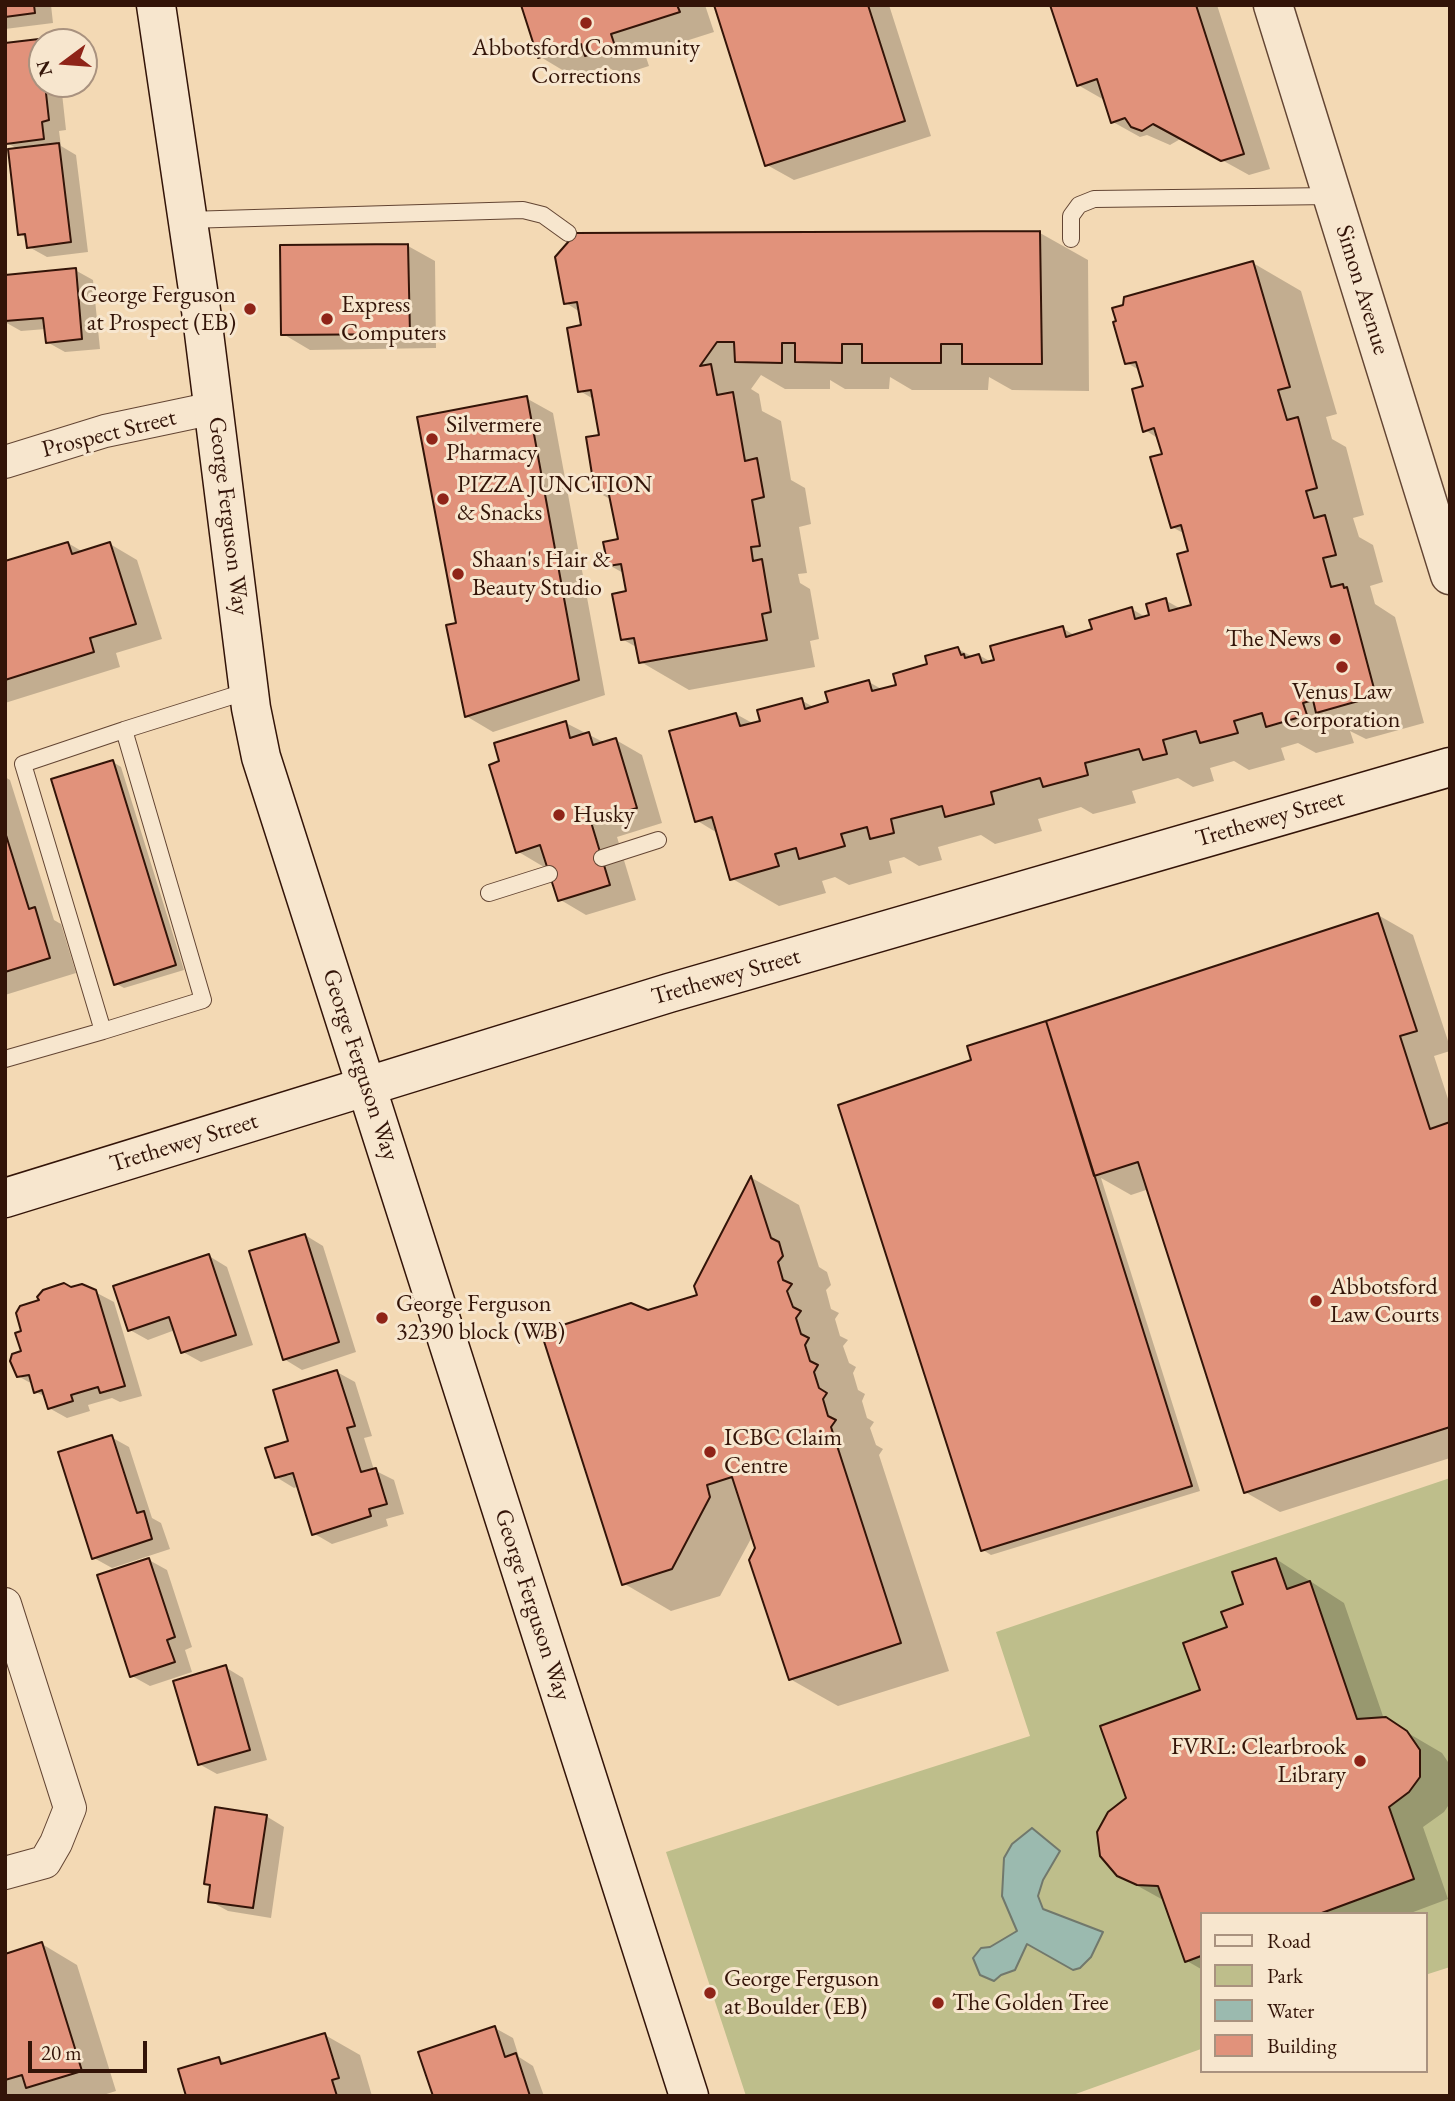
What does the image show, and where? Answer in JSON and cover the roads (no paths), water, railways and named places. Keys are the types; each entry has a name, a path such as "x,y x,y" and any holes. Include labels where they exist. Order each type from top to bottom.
{"main road":[{"name":"George Ferguson Way","path":"156,5 214,408 250,691 264,768 689,2096"},
{"name":"Simon Avenue","path":"1273,5 1450,575"},
{"name":"Trethewey Street","path":"5,1198 669,993 1450,767"}],"street":[{"name":"Prospect Street","path":"5,462 105,431 214,408"},
{"path":"5,1604 71,1808 45,1861 5,1873"}],"lane":[{"path":"1071,239 1071,216 1079,205 1094,199 1332,196"},
{"path":"187,220 523,211 543,215 568,233"},
{"path":"103,1031 23,764 250,691"},
{"path":"5,1059 203,1000 124,730"},
{"path":"601,858 658,840"},
{"path":"489,893 549,874"}],"water":[{"path":"1032,1828 1060,1851 1043,1880 1038,1896 1043,1909 1103,1932 1091,1957 1080,1968 1073,1970 1027,1944 1015,1970 994,1981 980,1975 973,1958 981,1948 990,1947 1017,1931 1002,1896 1004,1858 1012,1844"}],"place":[{"name":"Abbotsford Community Corrections","path":"586,23"},
{"name":"George Ferguson at Prospect (EB)","path":"250,309"},
{"name":"Express Computers","path":"327,319"},
{"name":"Silvermere Pharmacy","path":"432,439"},
{"name":"PIZZA JUNCTION & Snacks","path":"443,499"},
{"name":"Shaan's Hair & Beauty Studio","path":"458,574"},
{"name":"The News","path":"1335,639"},
{"name":"Venus Law Corporation","path":"1342,667"},
{"name":"Husky","path":"559,815"},
{"name":"Abbotsford Law Courts","path":"1316,1301"},
{"name":"George Ferguson 32390 block (WB)","path":"382,1318"},
{"name":"ICBC Claim Centre","path":"710,1452"},
{"name":"FVRL: Clearbrook Library","path":"1360,1761"},
{"name":"George Ferguson at Boulder (EB)","path":"710,1993"},
{"name":"The Golden Tree","path":"938,2003"}]}
